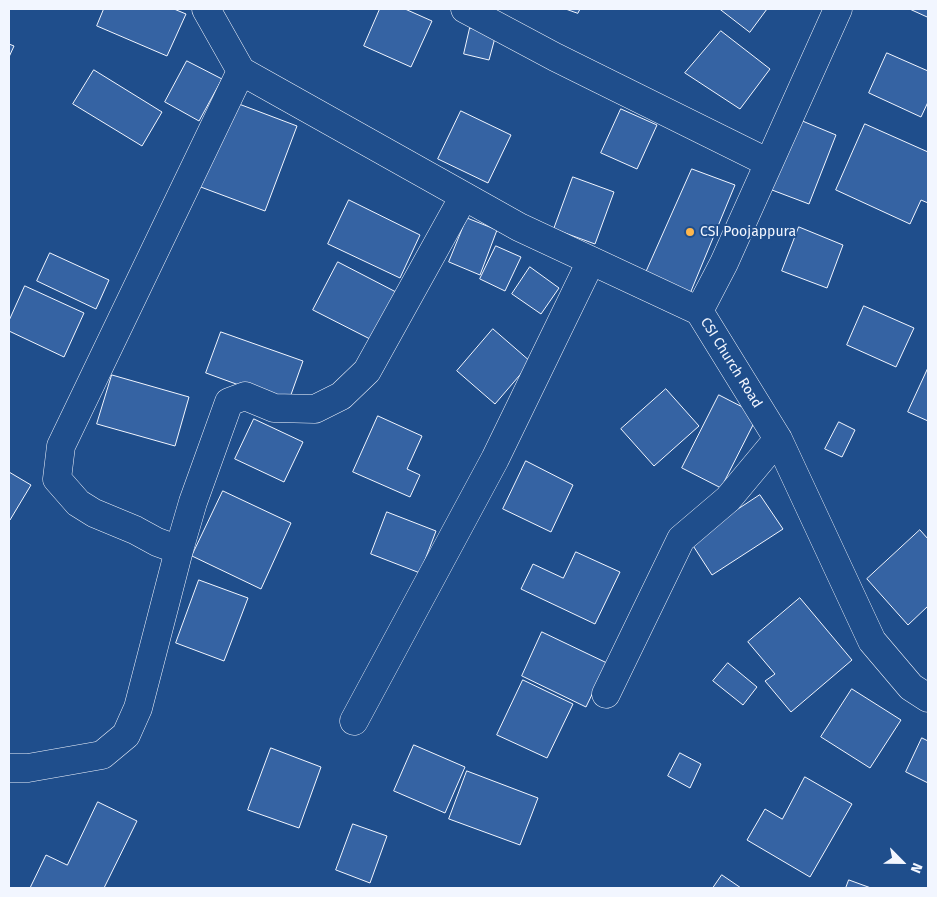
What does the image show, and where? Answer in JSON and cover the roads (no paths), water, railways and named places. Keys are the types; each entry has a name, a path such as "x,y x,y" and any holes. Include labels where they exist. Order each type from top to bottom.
{"street":[{"path":"206,9 241,71 519,227 699,311"},
{"path":"466,9 555,57 769,162"},
{"name":"CSI Church Road","path":"838,9 724,263 699,311 778,439 872,641 911,687 928,698"},
{"path":"179,550 108,520 78,503 57,479 61,446 241,71"},
{"path":"9,768 28,768 102,755 126,735 138,708 193,502 229,402 245,396 274,408 315,409 340,396 367,371 464,196"},
{"path":"354,721 495,459 591,261"},
{"path":"606,694 681,539 728,499 778,439"}],"place":[{"name":"CSI Poojappura","path":"690,232"}]}
